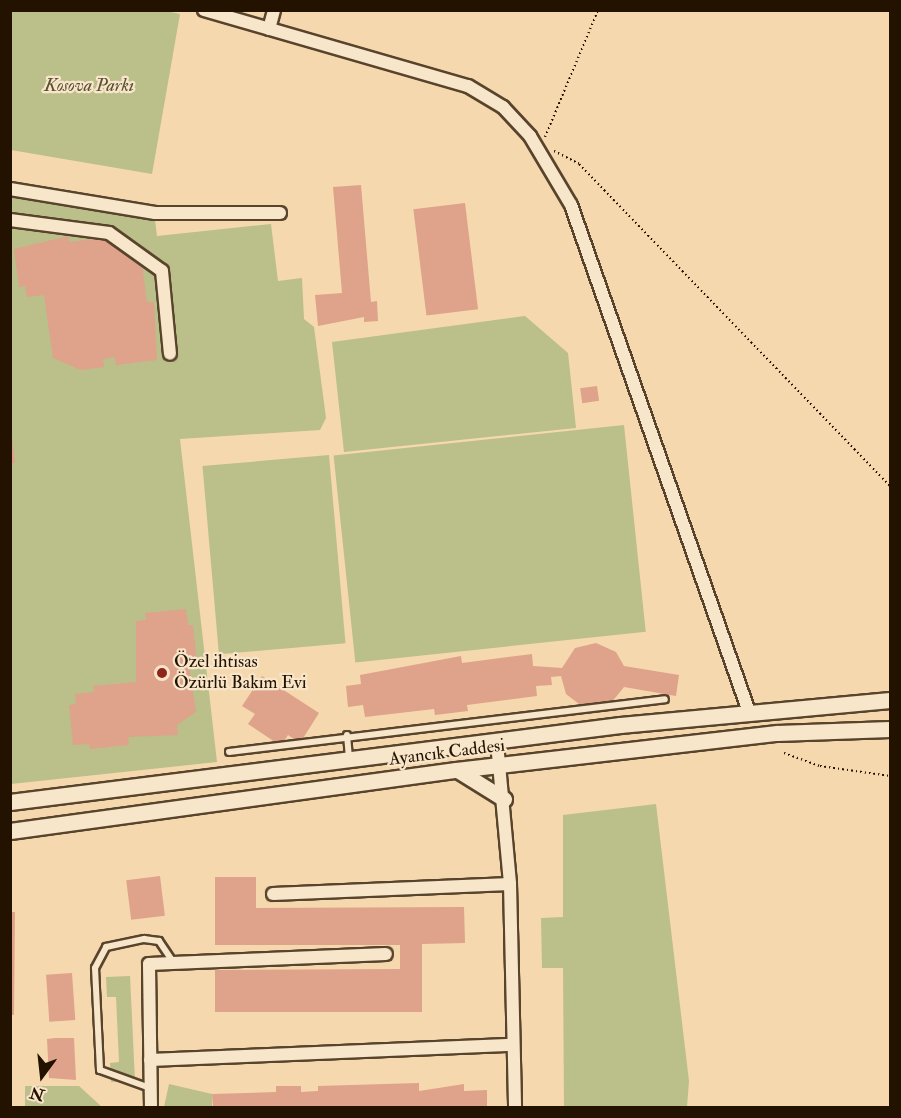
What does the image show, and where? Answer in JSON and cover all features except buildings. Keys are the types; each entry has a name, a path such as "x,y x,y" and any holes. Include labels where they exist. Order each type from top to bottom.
{"street":[{"path":"269,29 273,10"},
{"path":"212,12 480,91 510,113 540,149 574,215 749,711"},
{"path":"10,189 155,213 280,213"},
{"path":"10,220 109,233 162,271 170,354"},
{"name":"Ayancık Caddesi","path":"10,802 749,711 891,700"},
{"name":"Ayancık Caddesi","path":"10,831 456,770 777,733 891,729"},
{"path":"497,743 502,766 510,884 514,1107"},
{"path":"456,770 504,799"},
{"path":"273,894 510,884"},
{"path":"151,1107 148,964 386,954"},
{"path":"150,1060 513,1045"}],"lane":[{"path":"229,752 347,735 603,711 665,699"},
{"path":"347,735 350,761"},
{"path":"151,1088 100,1070 95,968 106,946 144,939 159,941 174,963"}],"path":[{"path":"598,10 540,149 579,164 891,486"},
{"path":"784,753 820,766 891,777"}],"green space":[{"name":"Kosova Parkı","path":"11,11 166,11 180,14 152,174 11,150"},
{"path":"10,195 155,220 157,236 271,224 278,281 302,278 304,319 314,327 326,418 320,430 180,439 217,762 11,784"},
{"path":"525,316 568,353 576,428 344,452 332,342"},
{"path":"624,425 646,632 355,662 334,456"},
{"path":"329,455 345,643 219,654 202,466"},
{"path":"656,804 689,1081 687,1107 564,1107 563,968 542,968 541,918 563,917 563,815"},
{"path":"130,976 135,1081 111,1082 110,1063 119,1062 116,997 107,997 106,977"},
{"path":"169,1084 212,1094 212,1107 164,1107"},
{"path":"25,1086 79,1086 102,1107 25,1107"}],"place":[{"name":"Özel ihtisas Özürlü Bakım Evi","path":"162,673"}]}
